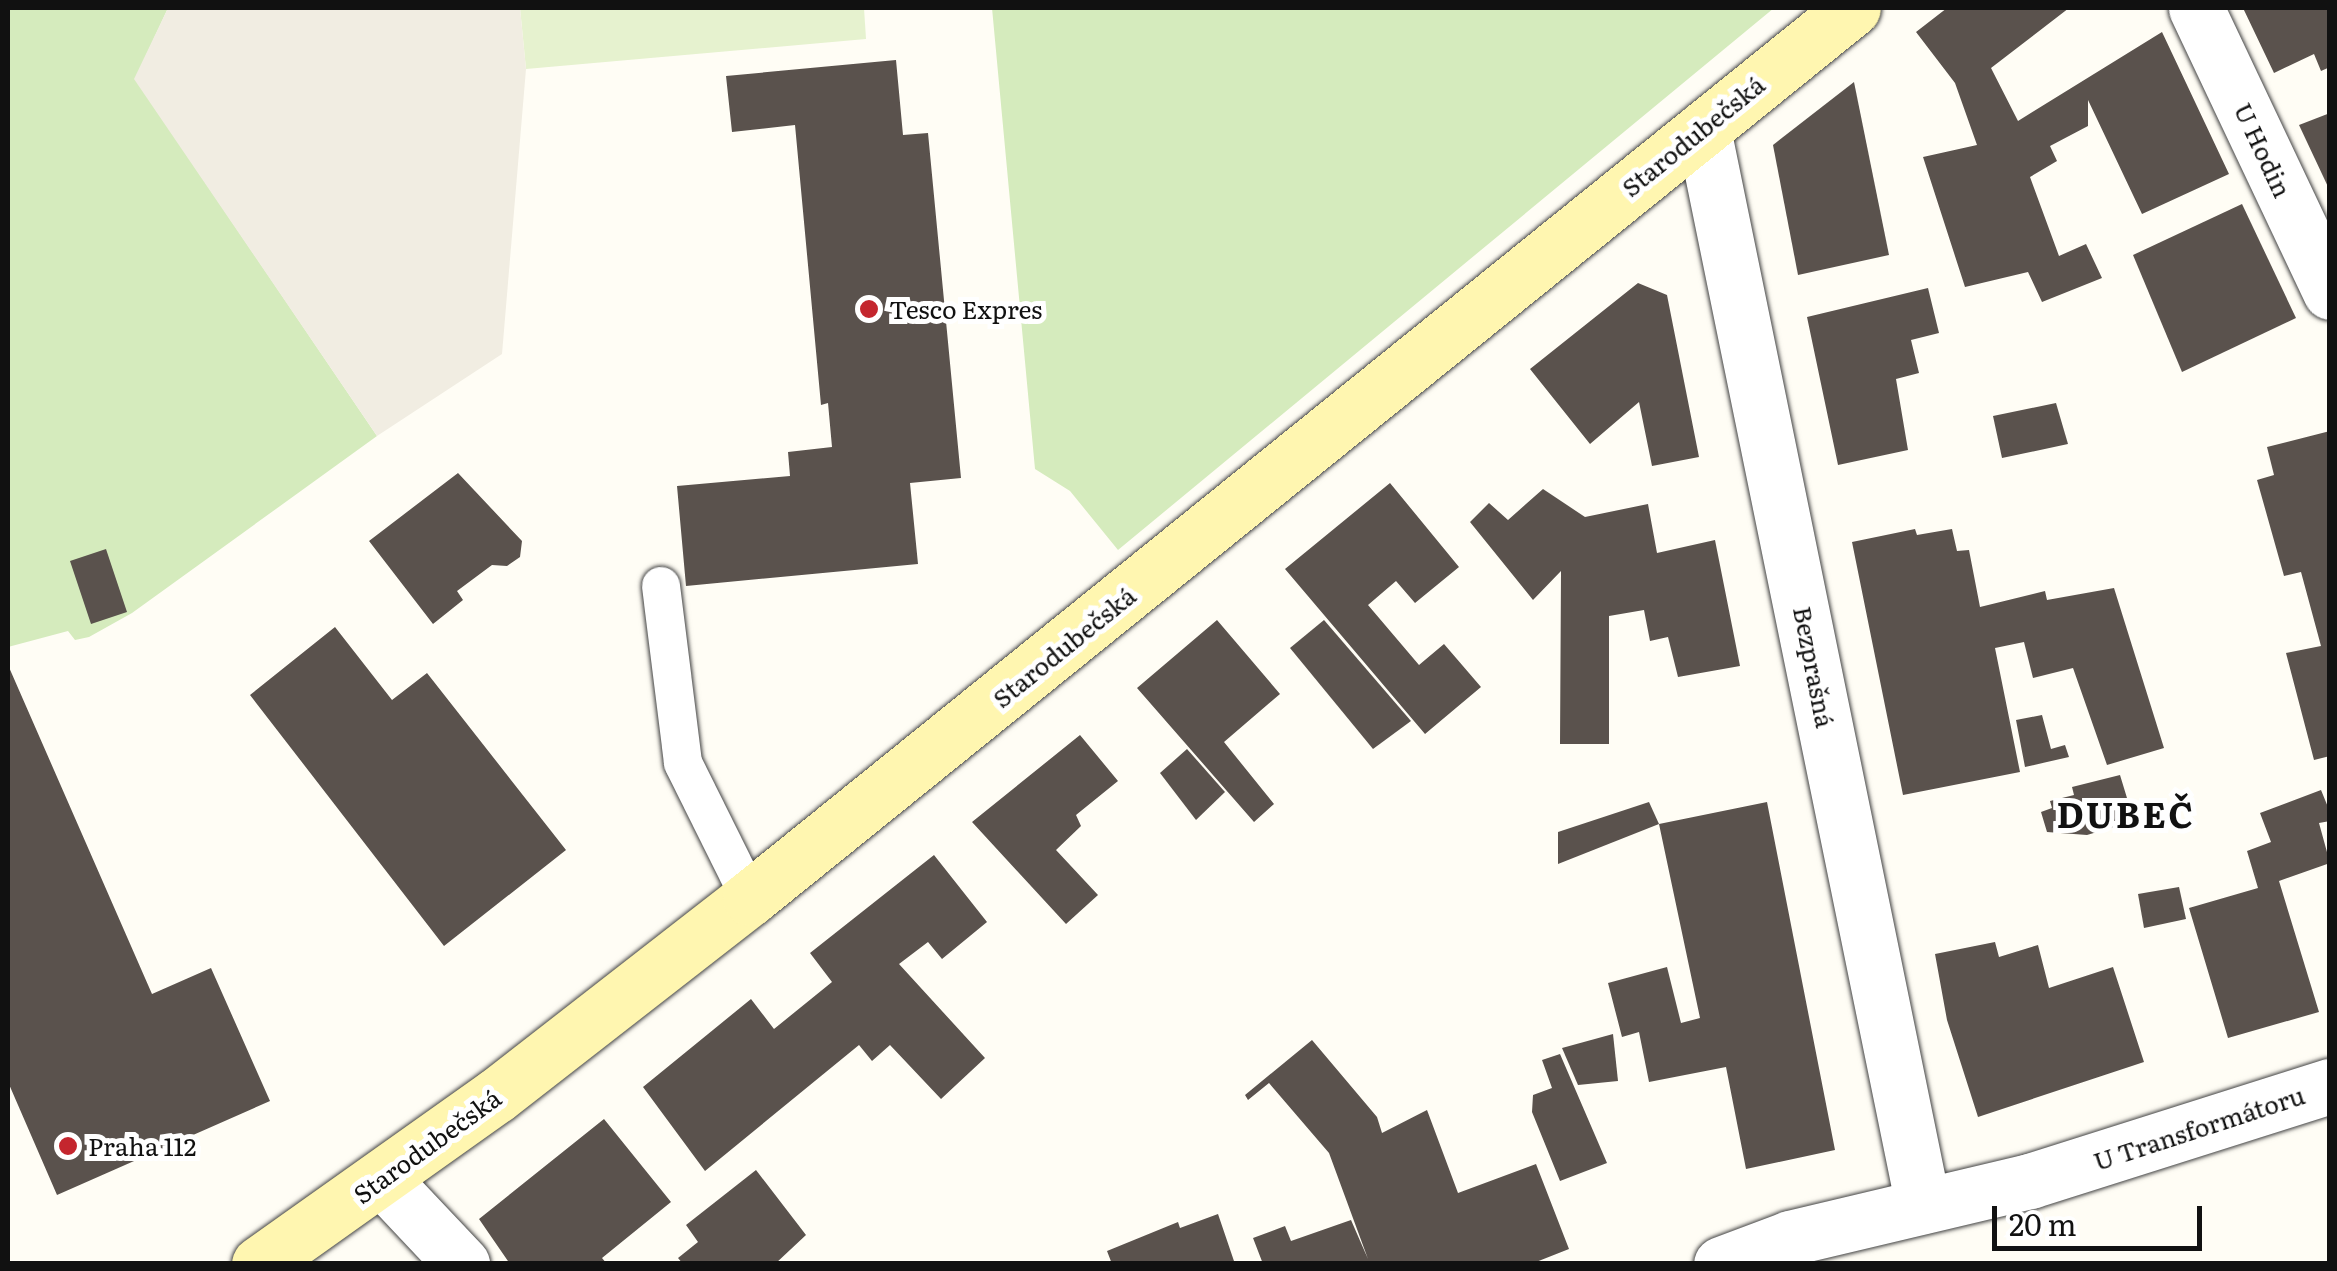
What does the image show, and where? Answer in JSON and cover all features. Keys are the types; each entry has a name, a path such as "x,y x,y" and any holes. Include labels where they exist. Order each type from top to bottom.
{"street":[{"name":"Starodubečská","path":"258,1264 382,1179 750,898 1853,8"},
{"name":"U Hodin","path":"2196,8 2330,292"},
{"name":"Bezprašná","path":"1703,128 1924,1206"},
{"name":"U Transformátoru","path":"1721,1264 1790,1238 2030,1181 2330,1086"},
{"path":"382,1179 462,1264"}],"lane":[{"path":"661,586 683,763 750,898"}],"green space":[{"path":"8,8 168,8 135,79 377,436 132,613 89,637 75,640 68,631 8,647"},
{"path":"520,8 864,8 866,39 526,69"},
{"path":"992,8 1774,8 1118,550 1070,491 1035,469"}],"shaded area":[{"path":"168,8 520,8 526,69 502,354 377,436 134,79"}],"building":[{"path":"1947,8 2069,8 1991,68 2018,121 2162,32 2229,174 2142,214 2088,100 2088,126 2050,146 2057,161 2030,177 2059,256 2086,244 2102,278 2042,302 2028,272 1965,287 1923,157 1977,145 1955,83 1916,32"},
{"path":"2243,8 2330,8 2330,67 2321,71 2314,54 2274,73"},
{"path":"896,60 903,135 928,133 961,478 910,483 918,564 686,586 677,486 790,476 788,452 832,447 828,403 821,405 795,125 732,132 726,76"},
{"path":"1854,82 1889,255 1798,275 1773,145"},
{"path":"2330,113 2330,191 2299,125"},
{"path":"2242,204 2296,318 2182,372 2133,255"},
{"path":"1638,283 1667,295 1699,457 1652,466 1639,402 1590,444 1530,369"},
{"path":"1928,288 1939,333 1911,340 1919,373 1896,379 1908,450 1838,465 1807,317"},
{"path":"2056,403 2068,444 2002,458 1993,416"},
{"path":"2330,431 2330,756 2314,760 2286,653 2321,646 2301,572 2284,576 2257,480 2274,475 2267,447"},
{"path":"458,473 522,541 520,557 507,566 492,565 457,591 463,600 433,624 369,541"},
{"path":"1390,483 1459,567 1415,603 1396,581 1368,605 1419,665 1444,644 1481,687 1425,734 1285,569"},
{"path":"1543,489 1585,517 1648,504 1657,553 1715,540 1740,666 1678,677 1668,637 1650,641 1644,610 1609,616 1609,744 1560,744 1561,571 1533,600 1470,522 1489,503 1508,520"},
{"path":"1915,529 1917,535 1952,529 1957,551 1969,550 1980,607 2045,591 2047,600 2114,588 2164,748 2107,765 2073,668 2033,678 2024,642 1995,648 2020,772 1903,795 1852,542"},
{"path":"106,549 127,612 91,624 70,561"},
{"path":"1217,620 1280,694 1224,742 1274,804 1254,822 1137,688"},
{"path":"1324,620 1411,721 1373,749 1290,648"},
{"path":"335,627 392,700 427,673 566,850 444,946 250,695"},
{"path":"8,665 152,994 211,968 270,1101 57,1195 8,1082"},
{"path":"2042,715 2051,749 2065,745 2069,757 2025,767 2016,720"},
{"path":"1080,735 1118,781 1076,815 1081,826 1056,850 1098,895 1066,924 972,822"},
{"path":"1187,749 1225,792 1196,820 1160,773"},
{"path":"2120,775 2134,821 2087,835 2047,832 2041,812 2052,808 2050,801 2074,795 2072,787"},
{"path":"2321,790 2330,812 2330,821 2319,823 2330,863 2279,881 2319,1012 2228,1038 2189,908 2258,888 2247,851 2271,842 2260,813"},
{"path":"1649,802 1659,824 1558,864 1558,832"},
{"path":"1767,802 1835,1150 1746,1169 1726,1067 1649,1082 1639,1032 1622,1037 1608,983 1667,967 1681,1023 1700,1018 1659,824"},
{"path":"934,855 987,922 942,959 928,942 899,964 985,1058 941,1099 890,1045 872,1061 859,1045 705,1171 643,1087 751,999 774,1029 832,982 810,953"},
{"path":"2179,887 2186,919 2144,928 2138,894"},
{"path":"1995,942 1999,957 2038,945 2049,988 2113,967 2144,1062 1978,1117 1947,1020 1935,954"},
{"path":"1613,1034 1618,1081 1578,1085 1562,1048"},
{"path":"1312,1040 1377,1117 1382,1133 1427,1110 1458,1193 1536,1164 1569,1249 1531,1264 1263,1264 1253,1238 1285,1226 1291,1241 1351,1220 1368,1259 1329,1153 1269,1083 1248,1100 1245,1095"},
{"path":"1560,1054 1607,1163 1560,1181 1532,1112 1533,1095 1552,1088 1542,1060"},
{"path":"604,1119 671,1202 602,1258 607,1264 510,1264 479,1219"},
{"path":"756,1170 806,1235 775,1264 683,1264 678,1258 698,1242 686,1225"},
{"path":"1218,1214 1235,1264 1112,1264 1107,1251 1178,1222 1180,1228"}],"place":[{"name":"Tesco Expres","path":"869,309"},
{"name":"Praha 112","path":"68,1146"}],"district":[{"name":"DUBEČ","path":"2126,813"}]}
